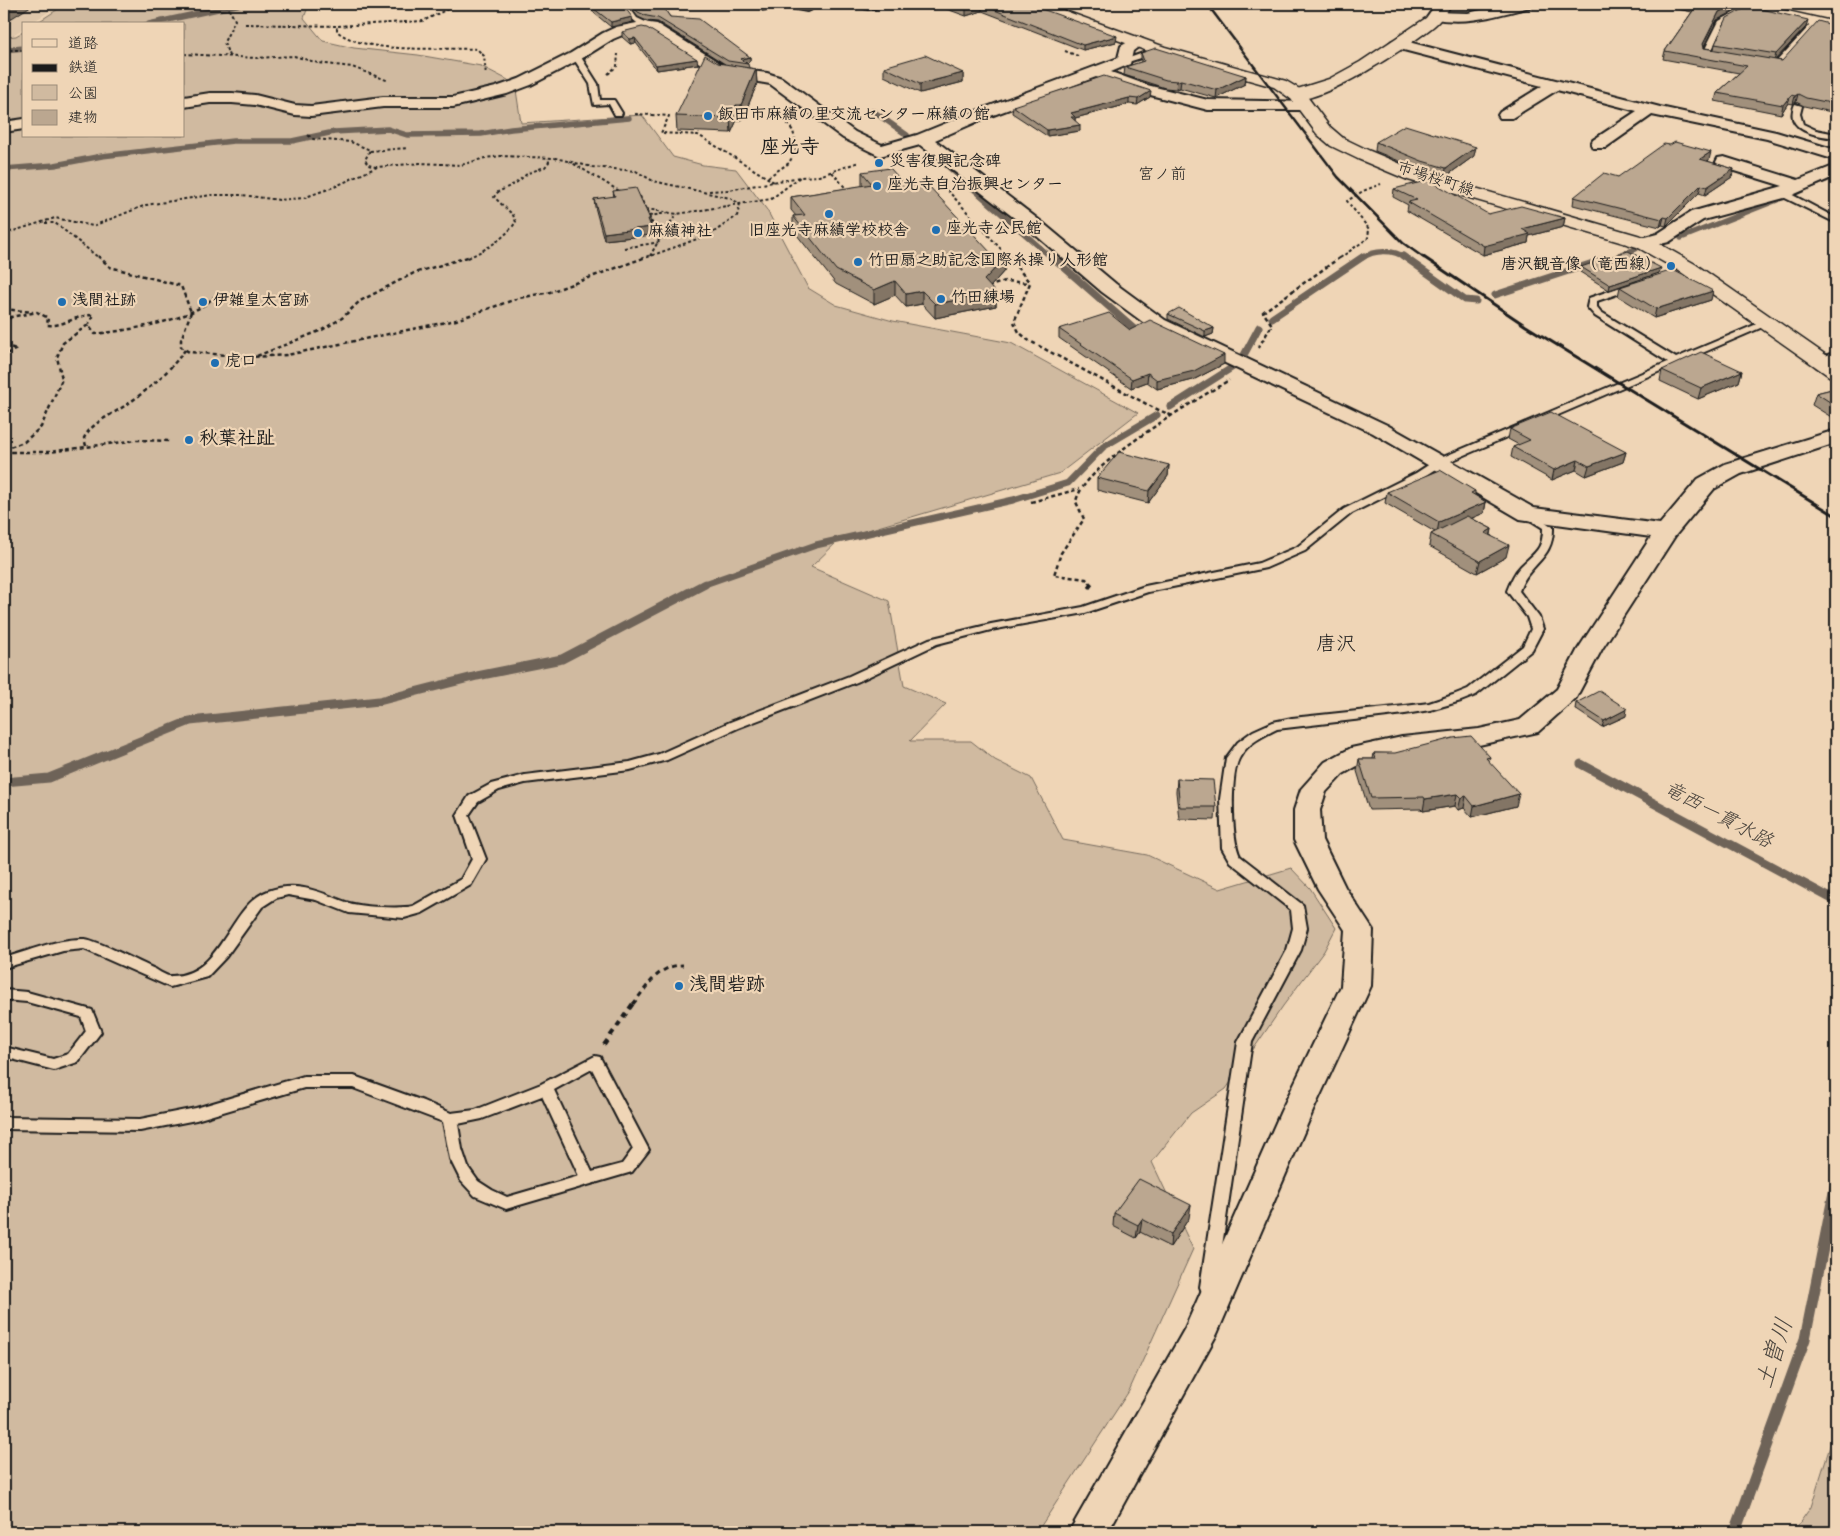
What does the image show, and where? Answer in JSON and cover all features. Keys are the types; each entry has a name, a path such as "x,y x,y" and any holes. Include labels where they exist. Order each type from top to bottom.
{"main road":[{"name":"市場桜町線","path":"1032,4 1159,50 1280,84 1291,89 1323,130 1337,142 1414,176 1644,243 1688,268 1832,365"},
{"path":"1744,5 1836,27"},
{"path":"1300,100 1335,82 1418,31 1440,9"}],"street":[{"path":"1440,9 1468,16 1525,4"},
{"path":"185,102 210,98 232,98 255,100 285,108 311,111 383,102 453,102 502,91 539,76 608,36 621,30 642,26 652,27 724,72 776,80 849,135 880,152 923,139 982,114 1125,61 1126,48 1137,42"},
{"path":"1397,44 1649,110 1770,135 1836,154"},
{"path":"1097,72 1141,88 1208,105 1300,100"},
{"path":"1506,115 1555,85"},
{"path":"1599,144 1649,110"},
{"path":"4,127 22,124"},
{"path":"923,139 1037,227 1109,288 1158,324 1380,429 1528,514 1666,532"},
{"path":"1724,162 1800,186"},
{"path":"1644,243 1663,238 1697,216 1782,193 1836,170"},
{"path":"1088,1532 1200,1334 1297,1111 1356,986 1359,930 1332,889 1308,840 1307,810 1314,789 1334,768 1360,754 1402,745 1479,737 1529,726 1567,693 1590,649 1666,532 1706,484 1726,473 1836,436"}],"lane":[{"path":"624,4 635,18 652,27"},
{"path":"794,8 807,9 819,4"},
{"path":"855,4 868,7 895,4"},
{"path":"1725,56 1707,53 1721,22 1744,5"},
{"path":"1759,62 1777,66 1816,22"},
{"path":"1125,61 1159,50"},
{"path":"576,56 594,84 597,103 611,102 618,113"},
{"path":"1798,106 1794,114 1803,127 1836,136"},
{"path":"1782,193 1836,221"},
{"path":"1670,274 1688,268"},
{"path":"1643,282 1592,300 1592,307 1598,314 1675,362"},
{"path":"4,962 62,946 86,944 170,982 202,974 221,954 257,904 272,895 288,890 319,896 349,908 404,913 416,910 466,882 479,859 463,815 473,799 495,787 524,779 630,766 663,757 734,725 853,679 933,641 991,627 1085,610 1145,589 1262,566 1301,549 1348,511 1420,475 1440,462 1767,322"},
{"path":"1200,1334 1245,1042 1294,950 1300,928 1298,908 1235,859 1229,848 1226,799 1232,758 1242,745 1257,734 1273,726 1292,722 1405,710 1457,698 1472,692 1528,648 1537,629 1533,617 1513,591 1518,576 1546,549 1549,539 1548,527 1528,514"},
{"path":"4,994 27,997 87,1014 94,1032 73,1058 54,1065 4,1052"},
{"path":"4,1123 140,1125 196,1114 304,1082 354,1082 418,1105 450,1119 477,1115 546,1088 594,1061 641,1150 627,1168 506,1203 480,1191 461,1170 452,1145 450,1119"},
{"path":"546,1088 588,1179"}],"path":[{"path":"226,4 235,20 222,43 229,56"},
{"path":"245,24 337,26 423,21 458,4"},
{"path":"337,26 338,35 352,42 363,44 406,48 477,48 484,56 488,90 502,91"},
{"path":"594,84 617,66 621,30"},
{"path":"4,50 22,50"},
{"path":"185,54 256,58 294,56 318,63 352,67 396,84"},
{"path":"767,178 788,165 796,150 797,142 791,125 773,106"},
{"path":"618,113 669,116 661,133 698,134 774,182"},
{"path":"308,135 314,139 358,144 370,151 408,148"},
{"path":"370,151 365,160 368,165 377,167 420,163 461,165 485,158 501,156 548,158 592,167 636,172 653,182 730,198 740,204"},
{"path":"251,357 322,330 342,318 360,301 414,273 463,260 494,245 507,234 516,222 513,215 494,197 498,192 516,183 528,173 545,166 549,162 548,158"},
{"path":"568,161 625,196"},
{"path":"4,234 55,218 93,226 146,205 212,195 242,195 279,200 303,198 334,187 377,167"},
{"path":"701,191 728,190 800,177 819,176 843,169"},
{"path":"832,172 850,194"},
{"path":"1031,502 1079,489 1112,457 1250,367 1260,344 1272,325 1263,312 1368,238 1369,229 1347,201 1363,191 1389,181 1414,176"},
{"path":"646,209 677,214 771,199 800,177"},
{"path":"938,180 1030,283"},
{"path":"632,195 639,194 653,225"},
{"path":"42,223 54,223 84,244 110,267 181,286 192,312 181,340 181,347 185,350 198,354 251,357 287,355 456,320 518,298 550,292 711,234 737,216 740,204"},
{"path":"649,216 671,213"},
{"path":"650,257 660,242 664,231 677,214"},
{"path":"624,248 660,242"},
{"path":"997,279 1030,283"},
{"path":"980,289 1005,281"},
{"path":"1030,283 1014,322 1019,332 1037,344 1152,407 1173,416"},
{"path":"88,325 95,334 120,332 202,309 214,297"},
{"path":"4,309 37,312 48,318 47,326 54,327 83,314 94,315 88,325 63,343 57,357 62,379 41,427 24,442 4,451"},
{"path":"4,323 11,317 37,312"},
{"path":"4,346 17,349 4,354"},
{"path":"86,446 83,441 84,436 104,418 118,411 158,379 177,362 185,350"},
{"path":"4,451 49,452 137,440 170,441"},
{"path":"1079,489 1076,499 1077,508 1084,520 1060,553 1054,575 1086,579 1093,585 1085,590"},
{"path":"594,1061 631,1006 664,968 683,965"}],"shaded area":[{"path":"4,4 60,4 33,22 22,22 22,29 13,35 4,35"}],"green space":[{"path":"66,4 309,4 304,18 323,41 354,48 418,55 481,66 508,80 516,90 521,123 642,115 673,157 703,165 736,169 767,210 808,288 836,305 893,321 1011,343 1138,413 1060,473 841,538 811,567 889,601 904,686 946,704 910,741 971,741 995,760 1031,778 1063,840 1147,855 1220,889 1291,868 1310,888 1336,928 1324,951 1283,1006 1226,1089 1191,1113 1152,1162 1193,1249 1129,1391 1037,1532 4,1532 4,37 16,36 22,32 22,138 185,138 185,22 38,22"},
{"path":"1836,1427 1836,1532 1793,1532 1811,1507"}],"building":[{"path":"4,4 13,4 4,9"},
{"path":"590,4 622,4 632,17 611,22"},
{"path":"631,4 661,4 670,17 699,19 750,57 740,59 748,64 728,61 658,18 638,12"},
{"path":"948,4 1028,4 1117,36 1083,45 982,5 966,10"},
{"path":"1691,4 1735,4 1719,12 1703,44 1704,48 1782,61 1818,21 1836,26 1836,104 1806,98 1798,94 1795,96 1791,95 1783,105 1717,93 1747,66 1665,51 1697,5"},
{"path":"1749,6 1808,20 1776,54 1715,44 1727,18"},
{"path":"642,27 647,28 697,59 656,65 635,38 630,39 622,32"},
{"path":"1156,48 1246,76 1217,90 1181,80 1166,80 1125,67 1144,61 1141,53"},
{"path":"705,55 718,63 756,69 741,105 736,105 730,118 676,116"},
{"path":"925,55 963,73 920,84 884,67"},
{"path":"1104,76 1151,91 1138,99 1129,98 1071,113 1075,117 1071,117 1080,125 1047,130 1013,106"},
{"path":"1405,125 1476,147 1446,168 1422,161 1376,142"},
{"path":"1675,142 1711,152 1700,159 1734,169 1707,187 1701,185 1668,218 1664,217 1662,219 1574,197 1604,173 1618,177 1664,144 1670,145"},
{"path":"890,168 907,187 927,184 991,253 1005,258 984,280 996,293 935,304 922,291 906,294 895,281 874,290 836,270 793,216 805,215 791,197 872,184 862,172"},
{"path":"1429,180 1488,214 1521,206 1565,218 1522,229 1530,234 1484,246 1408,202 1417,200 1394,189"},
{"path":"636,188 650,219 648,219 651,227 604,233 594,199 615,196 613,191"},
{"path":"1628,251 1661,268 1610,285 1581,267"},
{"path":"1673,270 1713,291 1656,309 1620,287"},
{"path":"1179,308 1214,328 1205,331 1168,314"},
{"path":"1109,313 1130,330 1150,320 1224,355 1194,371 1157,380 1148,373 1132,379 1059,329"},
{"path":"1701,352 1742,371 1701,388 1662,370"},
{"path":"1836,388 1836,406 1816,393"},
{"path":"1551,412 1626,452 1589,466 1578,460 1554,470 1513,447 1530,440 1510,429"},
{"path":"1119,452 1169,465 1149,491 1097,478"},
{"path":"1440,470 1475,491 1471,493 1486,502 1439,522 1387,492"},
{"path":"1467,516 1492,529 1485,533 1509,545 1480,561 1431,534"},
{"path":"1599,691 1627,709 1604,721 1576,703"},
{"path":"1471,736 1490,757 1486,758 1519,794 1474,806 1466,796 1461,798 1457,794 1425,799 1424,797 1371,798 1359,759 1376,759 1374,753 1395,753 1453,738"},
{"path":"1177,779 1213,780 1216,807 1180,807"},
{"path":"1139,1179 1191,1205 1171,1234 1142,1219 1138,1225 1114,1213"}],"waterway":[{"path":"158,22 241,4"},
{"path":"579,4 581,7 602,7"},
{"path":"4,50 22,48"},
{"name":"竜西一貫水路","path":"873,111 907,135"},
{"path":"4,169 55,165 102,156 233,141 292,141 334,132 388,129 407,135 481,134 511,129 629,118"},
{"name":"竜西一貫水路","path":"945,164 1052,258"},
{"path":"1811,186 1836,176"},
{"path":"1681,238 1777,200"},
{"path":"1619,255 1636,249"},
{"path":"1362,258 1378,252 1395,253 1405,258"},
{"name":"竜西一貫水路","path":"1051,256 1141,335"},
{"path":"1272,318 1364,256"},
{"path":"1403,256 1465,300 1476,301"},
{"path":"1495,295 1602,260"},
{"path":"1244,355 1259,327"},
{"path":"1170,407 1233,367"},
{"path":"702,585 816,545 1013,500 1068,483 1103,447 1157,415"},
{"path":"4,782 49,778 190,721 379,701 477,676 562,659 705,584"},
{"name":"竜西一貫水路","path":"1581,764 1836,901"},
{"name":"土曽川","path":"1735,1532 1805,1339 1836,1182"}],"railway":[{"path":"1207,4 1338,177 1403,243 1424,258"},
{"path":"1422,256 1526,326 1836,516"}],"place":[{"name":"飯田市麻績の里交流センター麻績の館","path":"708,116"},
{"name":"災害復興記念碑","path":"879,163"},
{"name":"座光寺自治振興センター","path":"877,186"},
{"name":"旧座光寺麻績学校校舎","path":"829,214"},
{"name":"座光寺公民館","path":"936,230"},
{"name":"麻績神社","path":"638,233"},
{"name":"竹田扇之助記念国際糸操り人形館","path":"858,262"},
{"name":"唐沢観音像（竜西線）","path":"1671,266"},
{"name":"竹田練場","path":"941,299"},
{"name":"浅間社跡","path":"62,302"},
{"name":"伊雑皇太宮跡","path":"203,302"},
{"name":"虎口","path":"215,363"},
{"name":"秋葉社趾","path":"189,440"},
{"name":"浅間砦跡","path":"679,986"}],"district":[{"name":"座光寺","path":"790,149"},
{"name":"宮ノ前","path":"1162,176"},
{"name":"唐沢","path":"1336,646"}]}
